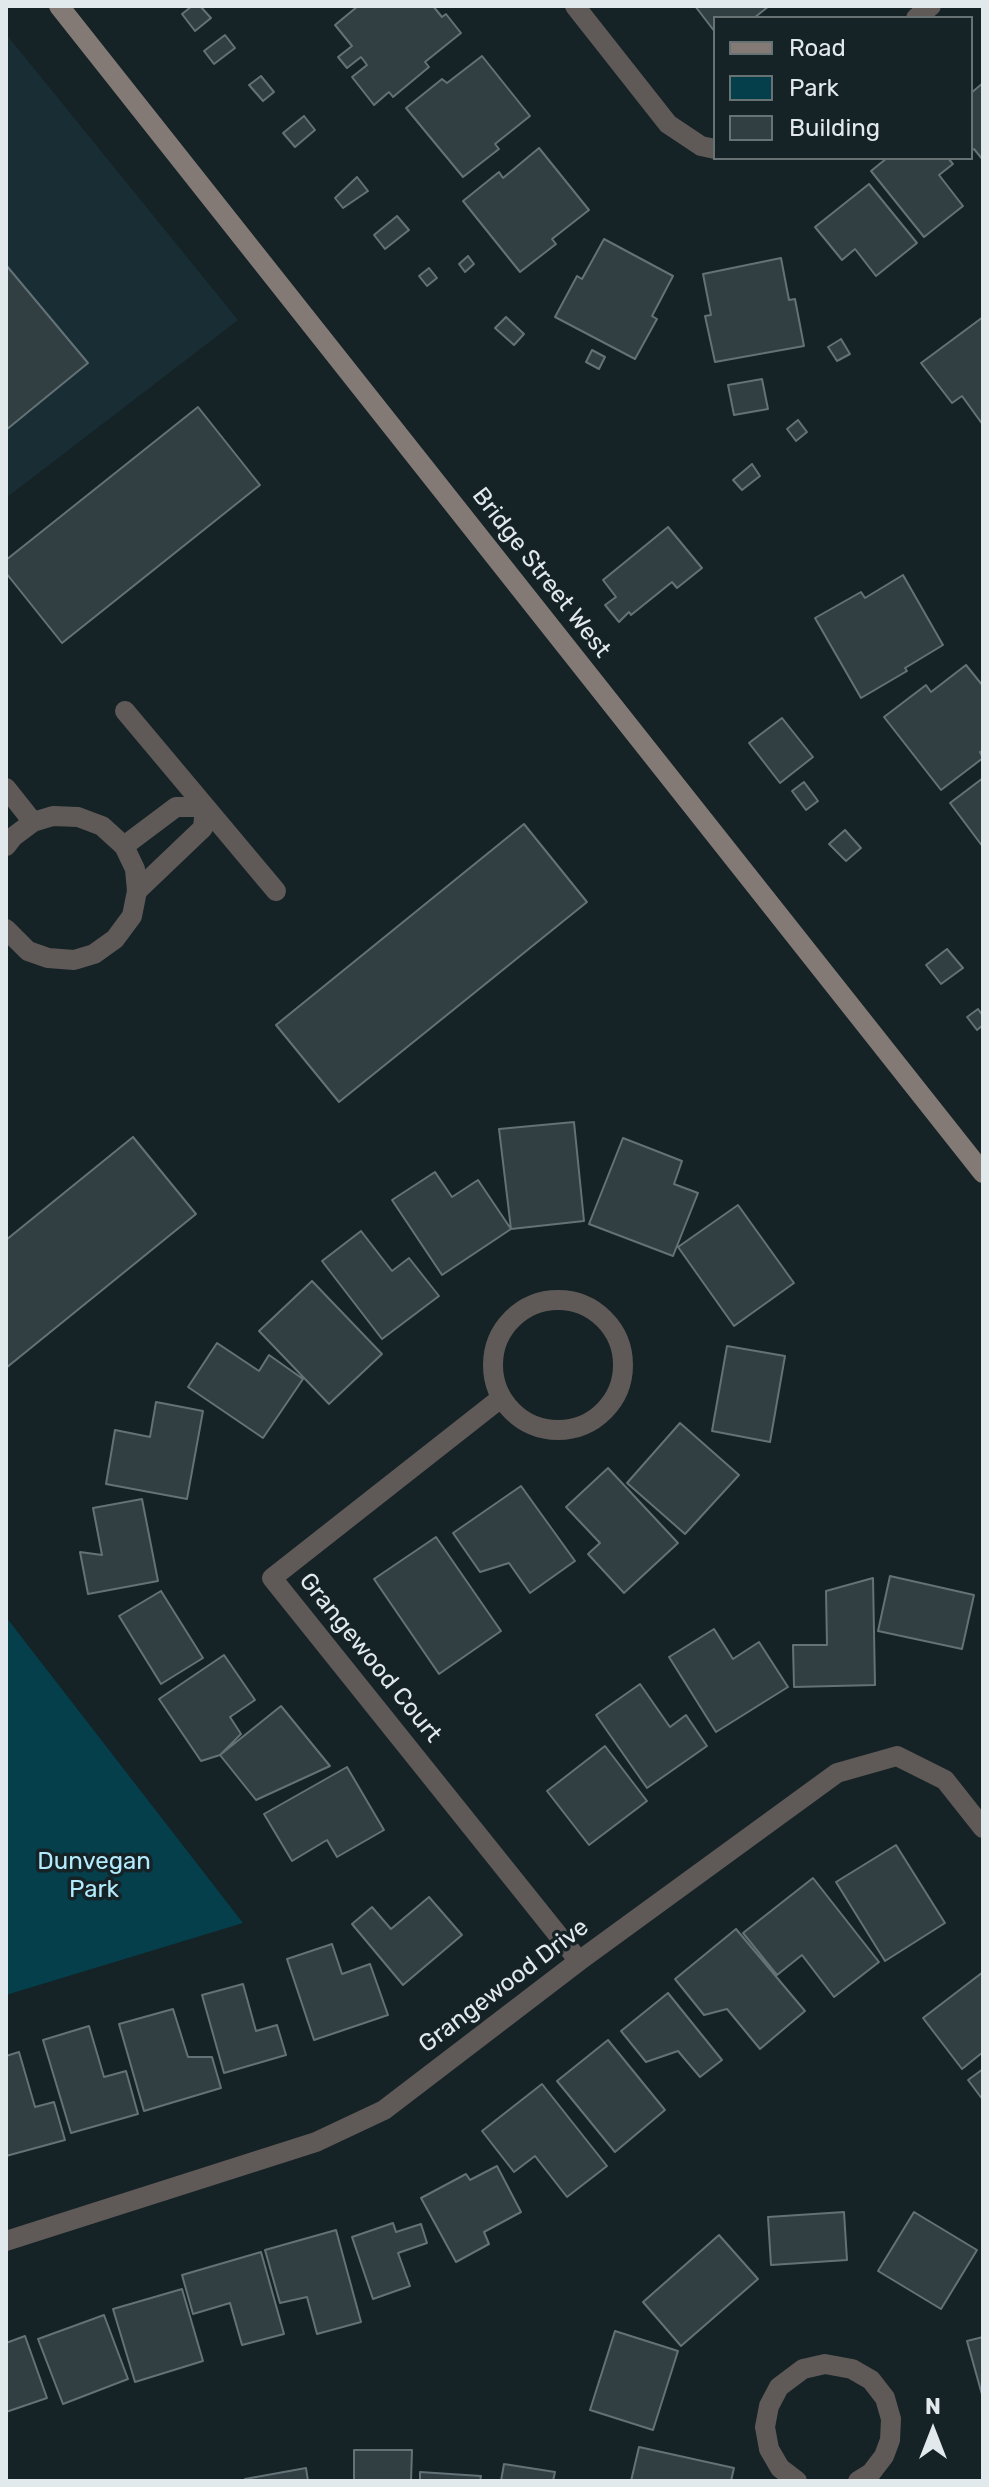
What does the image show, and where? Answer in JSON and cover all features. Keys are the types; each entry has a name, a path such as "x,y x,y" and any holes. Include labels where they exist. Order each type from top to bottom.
{"main road":[{"name":"Bridge Street West","path":"59,6 983,1173"}],"street":[{"path":"575,6 668,124 701,146 713,149"},
{"path":"125,711 276,891"},
{"path":"6,788 33,822"},
{"path":"124,846 176,807 205,807"},
{"path":"137,891 203,828 205,807"},
{"path":"6,846 33,822 53,816 78,817 102,826 124,846 135,869 137,891 132,916 115,939 94,954 74,960 48,958 28,951 6,929"},
{"path":"563,1299 585,1305 612,1327 622,1350 623,1373 616,1394 602,1412 573,1428 551,1430 515,1415 501,1398 492,1364 496,1342 513,1316 532,1305 563,1299"},
{"name":"Grangewood Court","path":"501,1398 272,1578 579,1961"},
{"name":"Grangewood Drive","path":"6,2241 316,2142 384,2110 579,1961 837,1773 897,1756 945,1780 983,1828"},
{"path":"797,2481 780,2468 769,2449 765,2427 769,2406 779,2387 803,2369 825,2364 852,2369 871,2380 885,2398 891,2419 890,2440 884,2456 871,2473 858,2481"}],"shaded area":[{"path":"6,34 238,320 6,498"}],"green space":[{"name":"Dunvegan Park","path":"6,1617 243,1923 6,1995"}],"building":[{"path":"192,6 200,6 211,18 195,31 182,14"},
{"path":"358,6 433,6 442,17 446,14 461,33 425,62 429,67 393,97 389,92 374,105 352,77 367,65 361,57 347,68 338,57 352,46 335,25"},
{"path":"695,6 769,6 756,16 713,16 713,29"},
{"path":"225,35 235,48 214,64 204,51"},
{"path":"482,56 530,116 495,144 499,149 463,177 406,108 442,79 447,83"},
{"path":"261,76 274,92 263,101 249,85"},
{"path":"983,83 983,160 973,150 973,91"},
{"path":"304,116 315,130 295,147 283,133"},
{"path":"539,148 589,210 552,239 556,244 520,272 463,201 499,172 503,178"},
{"path":"885,160 950,160 953,164 939,175 963,206 924,237 871,171"},
{"path":"357,177 368,191 343,208 335,198"},
{"path":"869,184 917,243 876,276 855,249 842,260 815,227"},
{"path":"397,216 409,230 385,249 374,235"},
{"path":"604,239 673,276 652,316 657,319 635,359 555,317 577,276 582,279"},
{"path":"468,256 474,264 465,272 459,264"},
{"path":"781,258 789,300 795,299 804,346 715,362 705,316 711,315 703,274"},
{"path":"6,265 88,363 6,430"},
{"path":"429,268 437,278 427,286 419,276"},
{"path":"506,317 524,334 514,345 495,328"},
{"path":"983,317 983,425 962,396 952,403 921,363"},
{"path":"841,339 850,354 837,361 828,347"},
{"path":"592,350 605,357 599,369 586,362"},
{"path":"762,379 768,409 734,415 728,385"},
{"path":"198,407 260,485 62,643 6,573 6,560"},
{"path":"798,420 807,432 796,441 787,429"},
{"path":"752,464 760,476 742,490 733,480"},
{"path":"668,527 702,568 677,588 672,582 619,622 605,605 616,597 603,580"},
{"path":"903,575 943,645 861,698 815,618 861,592 865,598"},
{"path":"966,665 983,686 983,750 980,752 983,758 941,790 884,717 926,685 931,692"},
{"path":"782,718 813,757 780,783 749,743"},
{"path":"983,778 983,847 950,803"},
{"path":"804,782 818,801 806,810 792,791"},
{"path":"524,824 587,902 339,1102 276,1025"},
{"path":"845,830 861,848 846,861 829,844"},
{"path":"947,949 963,968 941,984 926,965"},
{"path":"978,1009 983,1016 983,1025 977,1030 967,1017"},
{"path":"574,1122 584,1221 511,1229 499,1129"},
{"path":"133,1137 196,1214 6,1368 6,1240"},
{"path":"623,1138 682,1161 674,1184 698,1193 673,1256 589,1224"},
{"path":"435,1172 452,1197 478,1180 511,1229 442,1275 392,1200"},
{"path":"738,1205 794,1283 734,1326 678,1247"},
{"path":"361,1231 392,1271 409,1258 439,1296 382,1339 322,1261"},
{"path":"312,1281 382,1354 329,1404 259,1331"},
{"path":"217,1343 259,1371 269,1355 303,1379 263,1438 188,1387"},
{"path":"727,1346 785,1356 770,1442 712,1431"},
{"path":"156,1402 203,1411 187,1499 106,1484 115,1430 150,1437"},
{"path":"680,1423 739,1475 685,1534 627,1483"},
{"path":"608,1468 678,1543 624,1593 588,1554 600,1543 566,1507"},
{"path":"521,1486 575,1561 530,1593 509,1563 480,1572 453,1533"},
{"path":"142,1499 158,1581 88,1594 80,1552 102,1555 93,1508"},
{"path":"436,1537 501,1631 439,1674 374,1579"},
{"path":"890,1576 974,1595 962,1649 878,1631"},
{"path":"873,1578 875,1685 794,1687 793,1645 827,1645 826,1591"},
{"path":"161,1591 203,1658 161,1684 119,1616"},
{"path":"714,1629 733,1659 759,1642 788,1687 716,1732 669,1657"},
{"path":"224,1655 255,1700 230,1717 241,1734 220,1755 201,1761 159,1699"},
{"path":"640,1684 670,1727 686,1715 707,1746 647,1788 596,1715"},
{"path":"281,1706 330,1766 256,1800 220,1755"},
{"path":"605,1746 647,1801 589,1845 547,1791"},
{"path":"347,1767 384,1830 337,1857 327,1840 292,1861 264,1814"},
{"path":"896,1845 945,1923 885,1961 836,1882"},
{"path":"813,1878 879,1962 834,1997 802,1955 777,1975 743,1933"},
{"path":"429,1897 462,1935 403,1985 352,1924 372,1907 391,1929"},
{"path":"736,1929 805,2011 760,2049 727,2009 704,2015 675,1979"},
{"path":"332,1944 342,1974 370,1964 388,2015 314,2040 287,1959"},
{"path":"983,1972 983,2052 962,2069 923,2018"},
{"path":"243,1984 256,2031 277,2025 286,2055 224,2073 202,1995"},
{"path":"668,1993 722,2060 700,2077 678,2051 646,2062 621,2031"},
{"path":"173,2009 188,2057 212,2057 221,2088 144,2111 119,2024"},
{"path":"89,2026 104,2077 126,2071 138,2114 71,2133 43,2040"},
{"path":"608,2040 665,2110 615,2152 557,2081"},
{"path":"19,2052 35,2107 54,2102 65,2140 6,2156 6,2056"},
{"path":"983,2069 983,2100 968,2080"},
{"path":"542,2084 607,2166 567,2197 535,2156 514,2172 482,2131"},
{"path":"497,2166 521,2212 484,2232 489,2244 456,2262 421,2198 466,2174 470,2180"},
{"path":"844,2212 847,2260 771,2265 768,2217"},
{"path":"914,2212 977,2250 941,2309 878,2271"},
{"path":"393,2223 396,2232 421,2224 427,2243 398,2253 410,2286 373,2299 352,2237"},
{"path":"336,2230 361,2322 317,2334 307,2297 280,2303 265,2250"},
{"path":"719,2235 758,2279 681,2346 643,2302"},
{"path":"261,2252 284,2334 242,2345 230,2303 193,2314 182,2275"},
{"path":"182,2289 203,2361 135,2382 113,2309"},
{"path":"104,2315 128,2379 63,2404 38,2339"},
{"path":"615,2331 678,2351 653,2430 590,2410"},
{"path":"25,2336 47,2398 6,2412 6,2343"},
{"path":"983,2337 983,2398 967,2341"},
{"path":"639,2447 734,2468 731,2481 631,2481"},
{"path":"354,2450 412,2450 411,2481 354,2481"},
{"path":"504,2464 555,2472 553,2481 501,2481"},
{"path":"306,2468 308,2481 245,2481 245,2479"},
{"path":"420,2472 481,2476 480,2481 420,2481"}]}
